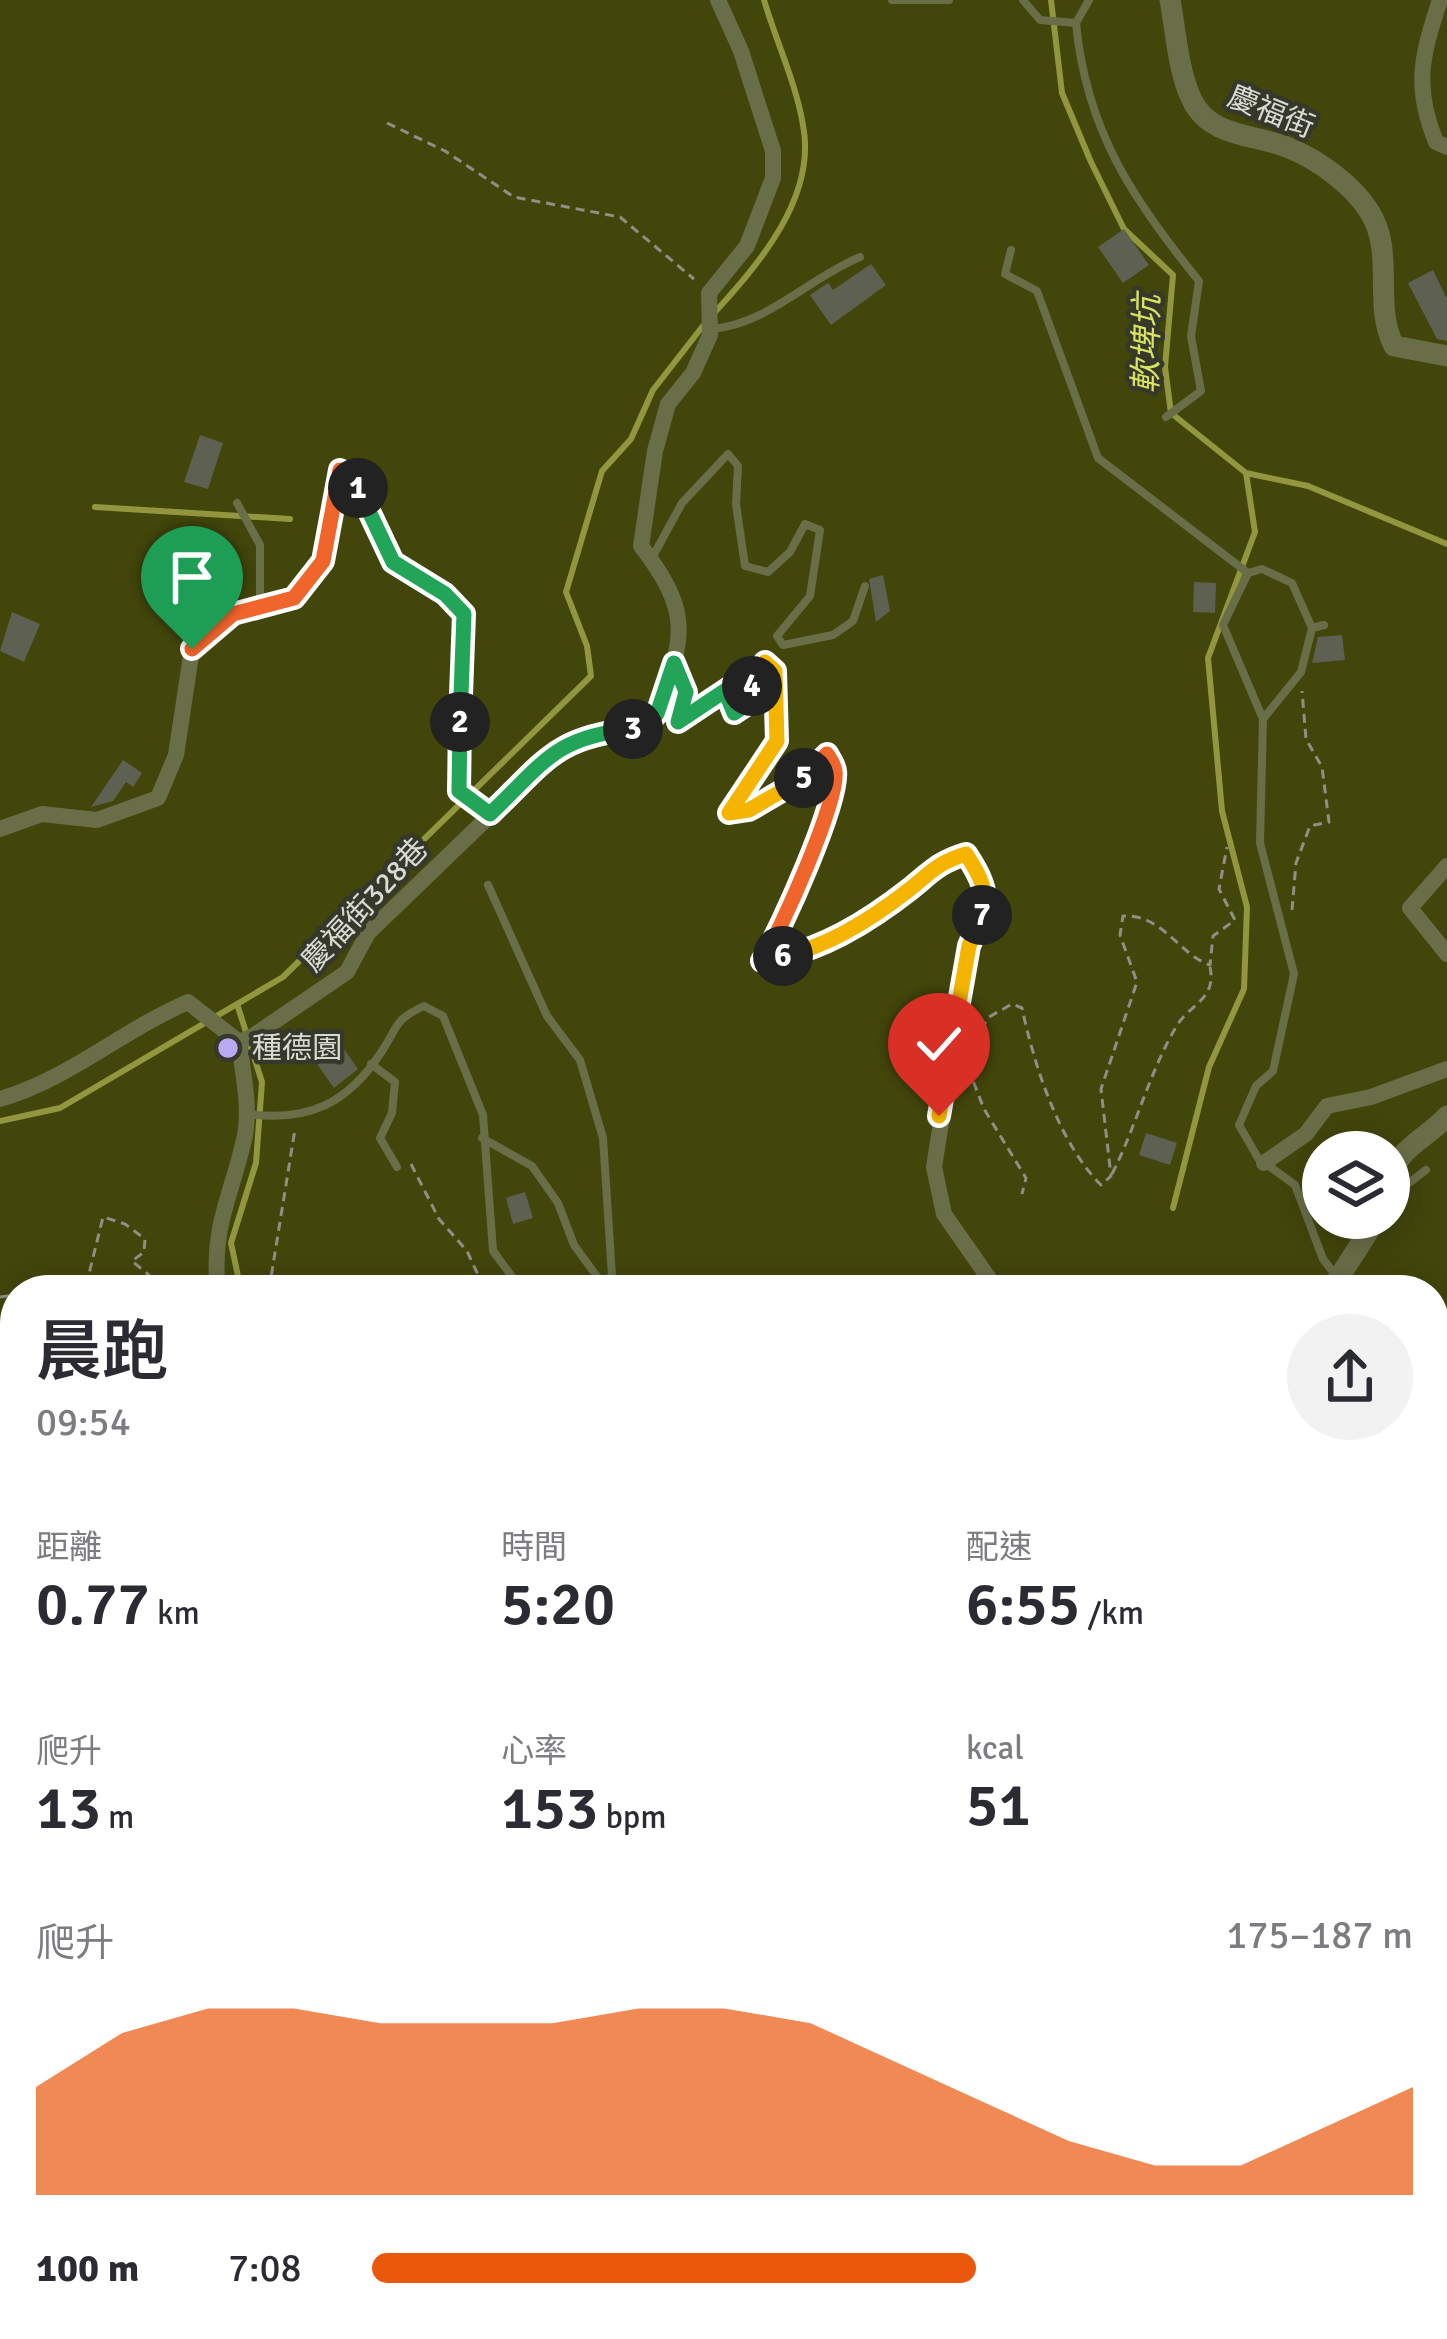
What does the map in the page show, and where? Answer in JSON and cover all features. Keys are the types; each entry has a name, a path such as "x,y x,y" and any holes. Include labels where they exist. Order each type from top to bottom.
{"street":[{"path":"710,299 747,246 773,178 773,151 741,51 718,0"},
{"name":"慶福街","path":"1170,0 1185,77 1203,116 1244,136 1290,148 1332,173 1369,211 1383,248 1383,319 1394,346 1447,356"},
{"path":"1440,0 1421,55 1421,82 1426,117 1436,142 1447,147"},
{"name":"慶福街328巷","path":"245,1040 347,972 368,933 484,809 564,743 592,732 632,729 657,714 683,634 668,581 641,546 655,451 668,404 693,373 710,329 710,299"},
{"path":"0,829 42,814 97,820 158,798 176,755 192,649 233,614 294,598 323,561 340,470 375,514 393,562 445,594 464,614 459,791 484,809"},
{"path":"911,888 937,862 966,854 978,872 987,904 969,946 934,1167 944,1214 987,1275"},
{"path":"1447,866 1410,908 1447,954"},
{"path":"0,1099 65,1076 101,1045 188,1001 218,1028 245,1040 249,1114 244,1144 220,1212 218,1275"},
{"path":"1264,1163 1306,1134 1328,1106 1371,1097 1447,1069"},
{"path":"1410,1147 1447,1116"},
{"path":"1341,1275 1364,1239"}],"lane":[{"path":"892,0 949,0"},
{"path":"1023,0 1040,20 1076,23"},
{"path":"1089,0 1076,23 1079,63 1110,159 1199,281 1191,335 1201,391 1166,417"},
{"path":"1011,250 1005,274 1037,291 1098,458 1248,573"},
{"path":"710,329 740,326 860,256"},
{"path":"651,559 682,503 728,454 738,466 736,504 745,566 768,572 790,552 805,524 820,530 810,596 777,636 783,645 853,621 866,586"},
{"path":"237,503 260,545 260,607"},
{"path":"1263,718 1301,672 1312,628 1292,584 1262,569 1248,573 1223,625 1263,718 1259,843 1294,974 1273,1071 1256,1085 1239,1126 1264,1163 1295,1184 1330,1275"},
{"path":"1312,628 1324,625"},
{"path":"488,885 513,930 540,1001 580,1060 603,1138 612,1275"},
{"path":"249,1114 300,1116 338,1096 371,1064 398,1018 424,1006 443,1016 483,1115 493,1251 511,1275"},
{"path":"371,1064 395,1082 392,1113 380,1138 397,1167"},
{"path":"482,1138 532,1166 558,1203 574,1245 596,1275"},
{"path":"1410,1182 1426,1170"}],"path":[{"path":"387,123 445,152 514,197 620,217 710,299"},
{"path":"674,663 686,692 678,722 735,684 728,698 734,713 749,703 765,662 775,671 777,741 729,813 749,810 805,777 827,754 836,772 825,818 793,888 786,921 762,961 817,949 911,888"},
{"path":"1283,931 1290,919 1296,863 1310,826 1329,822 1322,767 1306,739 1301,672"},
{"path":"967,1052 1000,1008 1012,1004 1022,1008 1042,1080 1087,1171 1101,1185 1112,1176 1178,1022 1202,1005 1213,980 1213,936 1235,920 1219,889 1227,847"},
{"path":"1112,1176 1101,1089 1136,982 1120,935 1123,916 1138,916 1178,939 1192,959 1210,965"},
{"path":"966,1064 984,1109 1026,1178 1022,1194"},
{"path":"272,1275 285,1209 290,1142 300,1116"},
{"path":"410,1161 428,1187 439,1219 467,1251 477,1275"},
{"path":"87,1275 103,1217 145,1239 144,1252 132,1261 149,1275"}],"green space":[{"path":"0,0 1447,0 1447,1275 0,1275"}],"building":[{"path":"1124,229 1149,265 1123,283 1098,247"},
{"path":"871,264 886,285 831,325 810,295 828,283 833,290"},
{"path":"1433,270 1447,299 1447,341 1437,339 1408,283"},
{"path":"200,435 223,443 208,489 184,482"},
{"path":"883,575 890,611 876,622 869,579"},
{"path":"1194,582 1216,583 1215,613 1193,612"},
{"path":"12,612 40,624 24,662 0,651"},
{"path":"1342,635 1345,660 1312,663 1318,637"},
{"path":"123,760 142,773 133,787 126,782 113,801 91,807"},
{"path":"342,1046 358,1069 334,1088 317,1064"},
{"path":"1146,1133 1177,1143 1170,1165 1139,1155"},
{"path":"525,1192 533,1218 513,1224 506,1198"}],"waterway":[{"path":"714,313 781,228 801,178 805,152 800,109 764,0"},
{"name":"軟埤坑","path":"1051,0 1062,93 1091,162 1124,229 1173,275 1165,367 1171,413 1246,473 1308,486 1447,544"},
{"path":"0,1121 60,1108 283,977 591,676 587,646 566,592 602,471 631,439 653,390 706,322"},
{"path":"1173,1208 1209,1067 1244,989 1247,907 1222,811 1208,658 1255,532 1246,473"},
{"path":"95,507 290,519"},
{"path":"237,1004 262,1082 256,1163 231,1243 238,1275"}],"place":[{"name":"種德園","path":"228,1048"}],"route":[{"path":"192,649 233,614 294,598 323,561 340,470 353,480 375,514 393,562 445,594 464,614 467,657 459,686 459,791 490,814 564,743 592,732 632,729 657,714 674,663 686,692 678,722 735,684 728,698 734,713 749,703 753,681 765,662 775,671 777,741 758,777 729,813 749,810 805,777 827,754 836,772 825,818 793,888 786,921 762,961 817,949 911,888 937,862 966,854 978,872 987,904 969,946 939,1116"}]}
